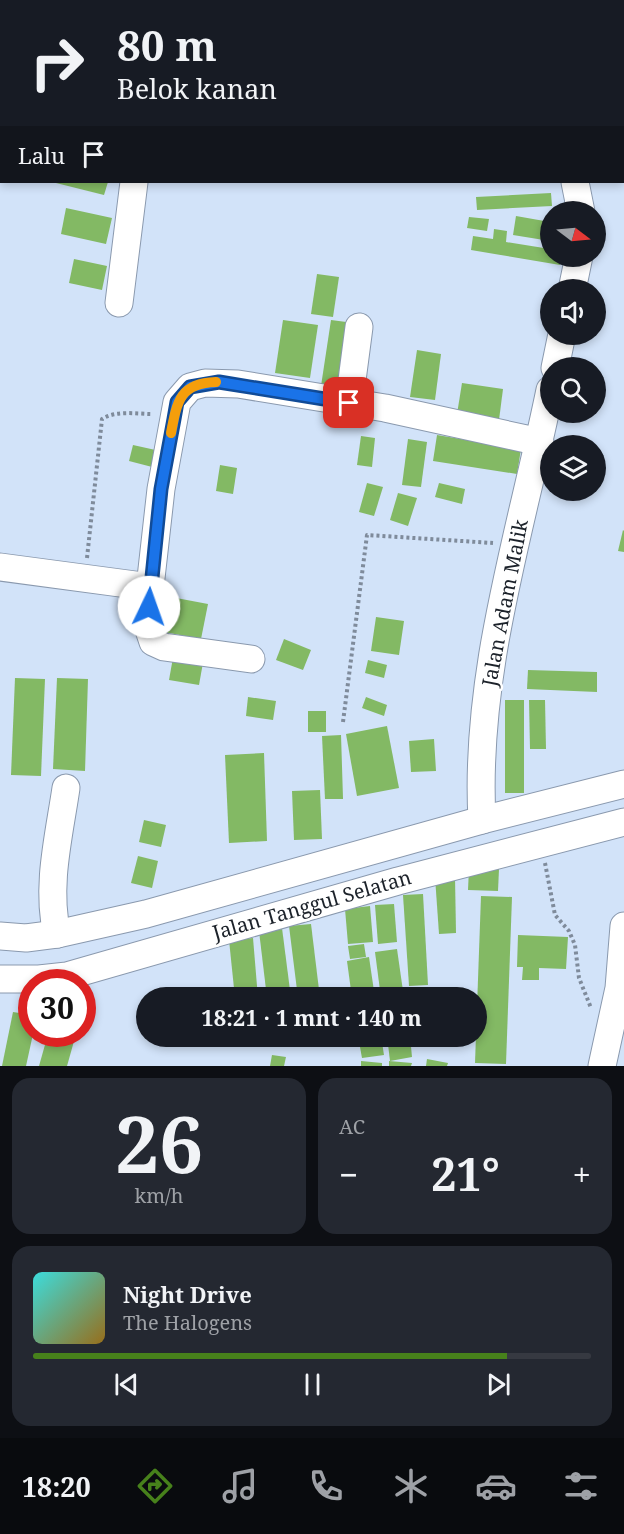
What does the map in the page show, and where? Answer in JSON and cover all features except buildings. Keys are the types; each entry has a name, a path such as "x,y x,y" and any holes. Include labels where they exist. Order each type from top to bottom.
{"street":[{"path":"119,303 135,183"},
{"path":"575,183 579,201"},
{"path":"349,403 359,327"},
{"path":"251,659 164,647 153,642 148,627 161,489 177,402 190,387 219,382 349,403 540,442"},
{"name":"Jalan Adam Malik","path":"482,820 480,786 484,711 515,544 540,442"},
{"path":"0,567 150,587"},
{"name":"Jalan Tanggul Selatan","path":"0,936 26,938 57,934 146,914 482,820 624,784"},
{"path":"57,934 53,918 52,887 66,788"},
{"name":"Jalan Tanggul Selatan","path":"0,979 39,980 67,976 387,884 624,822"},
{"path":"602,1066 619,988 624,926"}],"path":[{"path":"90,568 87,559 102,419 120,413 162,413 177,402"},
{"path":"343,722 367,535 515,544"},
{"path":"542,845 555,915 569,931 575,945 579,978 585,998 595,1015 611,1029"}],"slow traffic":[{"path":"171,433 177,402 190,387 216,382"}],"route":[{"path":"149,607 161,489 177,402 190,387 219,382 349,403"}]}
